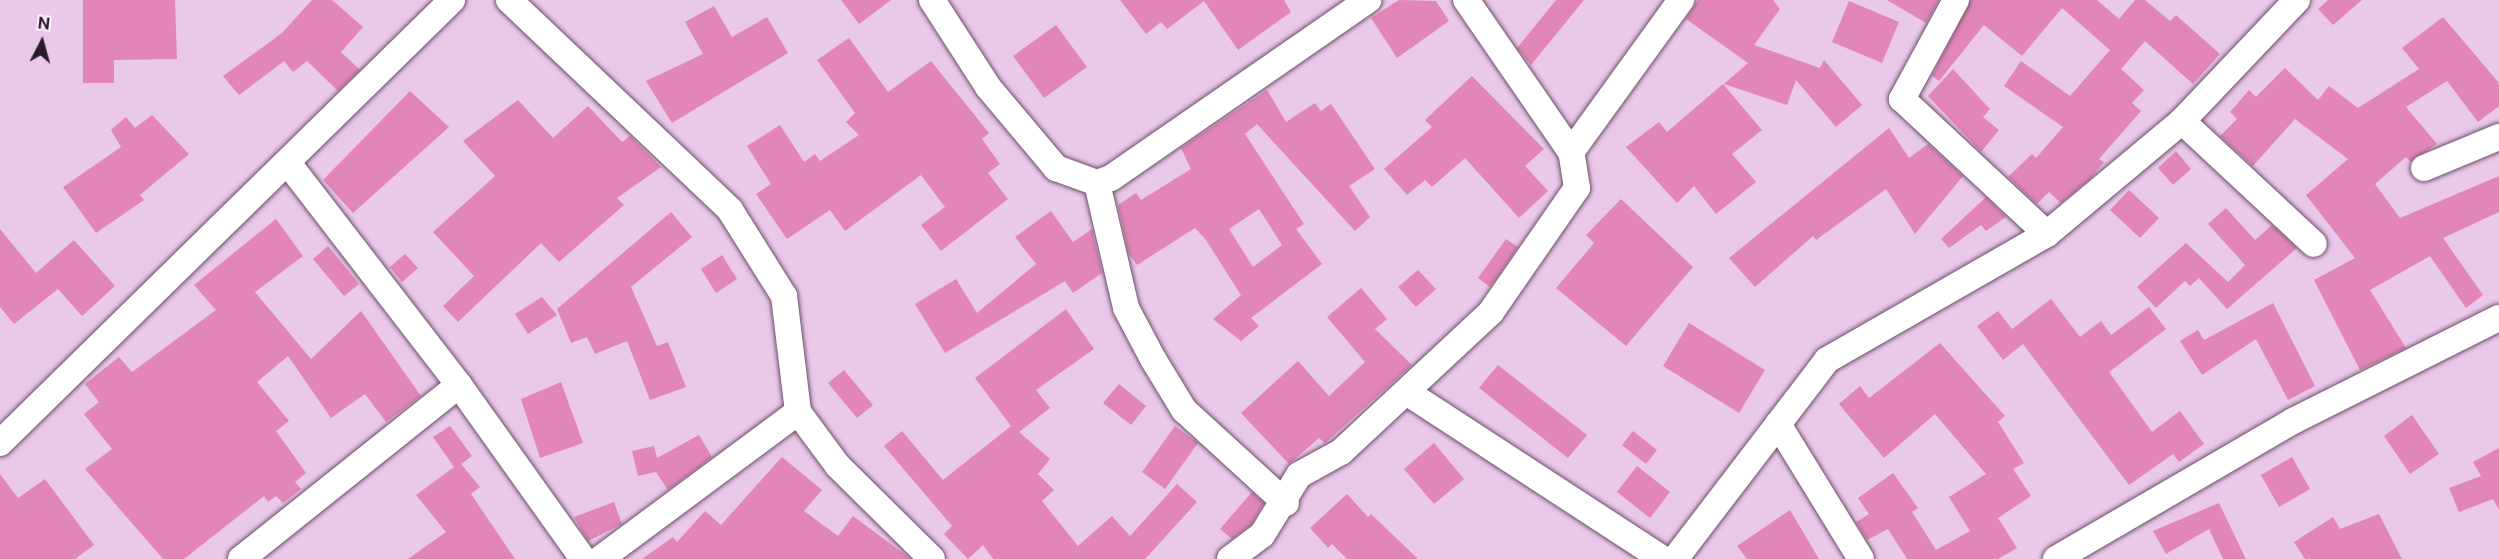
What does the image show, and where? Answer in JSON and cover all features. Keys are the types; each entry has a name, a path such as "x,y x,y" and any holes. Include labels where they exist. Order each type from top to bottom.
{"street":[{"path":"0,443 452,0"},
{"path":"509,0 730,210 784,296 798,412 838,466 933,559"},
{"path":"932,0 988,87 1056,168 1097,183 1111,178 1368,0"},
{"path":"1230,559 1262,535 1286,503 1299,475 1341,452 1408,393 1491,312 1577,188 1571,153 1466,0"},
{"path":"1571,153 1681,0"},
{"path":"1956,0 1902,99 2047,234"},
{"path":"1675,559 1827,360 2047,234 2182,121 2297,0"},
{"path":"2182,121 2314,244"},
{"path":"2424,168 2499,137"},
{"path":"288,163 459,385 583,559"},
{"path":"1097,183 1126,308 1153,359 1184,410 1286,503"},
{"path":"2056,559 2293,421 2499,318"},
{"path":"241,559 459,385"},
{"path":"1408,393 1663,559"},
{"path":"600,559 798,412"},
{"path":"1778,424 1861,559"}],"building":[{"path":"83,0 175,0 177,59 114,60 114,83 83,83"},
{"path":"312,0 332,0 363,27 341,52 360,70 338,91 307,61 293,72 284,61 239,95 223,76 282,33"},
{"path":"841,0 891,0 859,24"},
{"path":"1120,0 1284,0 1291,12 1238,50 1204,1 1167,29 1161,22 1146,34"},
{"path":"1399,0 1436,1 1449,21 1397,58 1371,18"},
{"path":"1556,0 1584,0 1531,65 1517,48"},
{"path":"1698,0 1773,0 1780,9 1754,45 1820,68 1824,60 1862,105 1836,127 1796,80 1787,105 1724,84 1748,63 1686,19"},
{"path":"1887,0 1939,0 1926,23"},
{"path":"1971,0 2097,0 2119,19 2135,0 2145,0 2170,21 2176,15 2220,54 2193,84 2145,41 2121,69 2144,90 2132,103 2141,111 2099,159 2104,162 2091,178 2061,203 2049,192 2037,204 2008,177 2032,154 2036,158 2063,127 2004,86 2021,61 2070,96 2110,50 2062,8 2022,56 1984,25 1939,81 1932,76"},
{"path":"2328,0 2362,0 2333,25 2318,9"},
{"path":"1849,1 1899,22 1882,63 1832,42"},
{"path":"714,6 732,37 767,17 788,53 672,123 646,81 703,54 685,22"},
{"path":"2443,17 2499,83 2499,106 2478,122 2447,81 2406,107 2437,144 2411,162 2406,157 2375,184 2400,218 2499,176 2499,212 2443,238 2483,295 2466,308 2430,256 2370,290 2406,348 2360,370 2314,280 2355,258 2306,195 2348,159 2295,119 2253,166 2220,136 2237,119 2230,112 2249,90 2256,97 2285,68 2318,100 2329,86 2358,108 2419,69 2402,48"},
{"path":"1056,25 1087,67 1044,98 1013,56"},
{"path":"849,38 888,92 931,61 989,133 982,139 1000,164 988,173 1008,199 941,251 921,225 945,207 921,175 845,231 830,210 787,239 756,194 771,184 747,146 780,125 804,162 815,154 820,161 859,135 846,122 855,113 817,60"},
{"path":"1953,69 1990,109 1983,117 1999,130 1981,152 1928,96"},
{"path":"1472,76 1544,149 1525,166 1548,191 1519,218 1465,158 1432,187 1425,180 1407,195 1384,169 1432,127 1425,120"},
{"path":"1723,84 1762,130 1732,154 1756,182 1716,214 1694,186 1677,203 1626,147 1659,122 1667,132"},
{"path":"1267,90 1286,122 1315,103 1321,111 1331,104 1375,169 1349,186 1370,217 1355,231 1257,124 1245,134 1304,224 1296,229 1322,264 1251,318 1259,326 1241,341 1213,319 1241,295 1206,240 1195,228 1137,265 1129,254 1118,205 1136,193 1141,200 1191,169 1181,148","holes":["1259,209 1282,245 1253,267 1229,229"]},
{"path":"410,91 449,127 353,213 323,180"},
{"path":"518,100 553,138 588,106 622,142 630,136 661,167 617,198 624,205 559,262 541,243 458,322 443,306 474,276 433,232 495,176 463,141"},
{"path":"152,115 189,154 140,195 144,200 96,233 63,187 121,147 111,130 126,117 135,128"},
{"path":"1889,128 1909,158 1928,144 1963,176 1915,234 1886,189 1816,240 1813,236 1755,287 1729,258"},
{"path":"2176,151 2191,169 2173,185 2158,168"},
{"path":"2129,190 2159,218 2140,238 2110,210"},
{"path":"1986,197 2006,217 1986,231 1981,225 1949,248 1941,239"},
{"path":"1621,199 1693,267 1626,346 1556,288 1594,243 1586,235"},
{"path":"2226,208 2255,240 2272,225 2297,248 2227,309 2199,278 2190,286 2185,281 2156,308 2137,287 2186,243 2228,282 2245,265 2208,224"},
{"path":"1051,211 1073,242 1092,229 1102,273 1073,293 1065,281 945,353 915,304 956,279 977,313 1036,264 1015,237"},
{"path":"671,212 692,237 631,287 657,346 668,342 686,387 650,400 627,341 595,354 587,337 571,343 557,309"},
{"path":"276,219 303,256 255,292 311,359 361,311 421,396 386,422 365,394 331,418 288,356 257,382 289,421 276,431 306,473 295,482 301,489 283,503 276,496 268,502 264,496 184,559 163,559 85,469 112,449 84,414 99,402 85,384 119,357 132,372 216,310 194,285"},
{"path":"0,229 36,273 74,240 115,286 82,316 58,289 14,324 0,307"},
{"path":"1506,239 1518,247 1490,287 1478,278"},
{"path":"328,246 359,284 344,296 313,259"},
{"path":"405,254 418,268 402,282 390,267"},
{"path":"722,255 737,279 716,293 701,269"},
{"path":"1418,270 1436,289 1416,307 1398,287"},
{"path":"1361,288 1387,319 1375,329 1412,365 1325,443 1319,438 1289,464 1241,413 1298,361 1329,396 1365,362 1327,317"},
{"path":"542,297 557,315 528,334 515,314"},
{"path":"2051,299 2080,337 2101,321 2111,335 2149,307 2166,329 2109,372 2152,432 2180,411 2204,444 2179,462 2173,454 2129,485 2023,344 2003,360 1977,326 1998,311 2012,329"},
{"path":"2273,303 2315,386 2288,400 2256,339 2202,375 2180,341 2198,330 2204,340"},
{"path":"1066,309 1094,349 1036,390 1050,408 1019,432 1050,459 1038,474 1054,490 1042,501 1078,546 1112,516 1130,536 1177,484 1197,502 1145,559 993,559 983,545 968,559 944,534 952,526 884,446 902,431 943,480 1011,426 975,378"},
{"path":"1689,323 1765,370 1739,413 1663,366"},
{"path":"1940,343 2005,416 1998,422 2024,463 2013,469 2031,496 1998,518 2017,548 1998,559 1907,559 1888,529 1867,540 1856,522 1869,514 1858,498 1893,473 1918,508 1912,512 1936,550 1970,531 1949,497 1986,474 1935,414 1884,458 1839,404 1860,386 1869,398"},
{"path":"1498,365 1587,435 1568,458 1479,388"},
{"path":"844,370 873,405 857,418 828,383"},
{"path":"561,382 583,443 540,458 521,399"},
{"path":"1119,384 1146,406 1131,425 1103,403"},
{"path":"2412,415 2439,454 2410,474 2384,436"},
{"path":"450,426 472,456 461,464 480,487 471,494 515,559 408,559 446,532 416,495 454,467 433,437"},
{"path":"1175,426 1198,443 1165,489 1142,472"},
{"path":"1633,431 1657,450 1646,464 1622,445"},
{"path":"699,435 712,457 668,490 656,472 638,476 632,451 654,446 657,458"},
{"path":"1434,443 1464,479 1434,504 1404,469"},
{"path":"2499,448 2499,510 2493,499 2459,512 2449,488 2481,476 2473,462"},
{"path":"782,457 822,490 804,511 838,536 853,516 911,559 642,559 673,537 677,542 705,511 721,525"},
{"path":"2292,457 2310,489 2279,507 2261,475"},
{"path":"1637,466 1670,492 1650,518 1617,492"},
{"path":"0,474 18,498 45,479 94,545 75,559 0,559"},
{"path":"1252,492 1264,503 1251,525 1232,539 1220,529"},
{"path":"1347,494 1368,517 1371,514 1418,559 1347,559 1332,544 1328,548 1310,528"},
{"path":"614,502 622,524 588,541 574,517"},
{"path":"2219,503 2246,559 2223,559 2209,529 2166,554 2153,531"},
{"path":"1790,510 1819,559 1747,559 1737,546"},
{"path":"2379,514 2402,559 2305,559 2294,542 2333,517 2340,529"}]}
